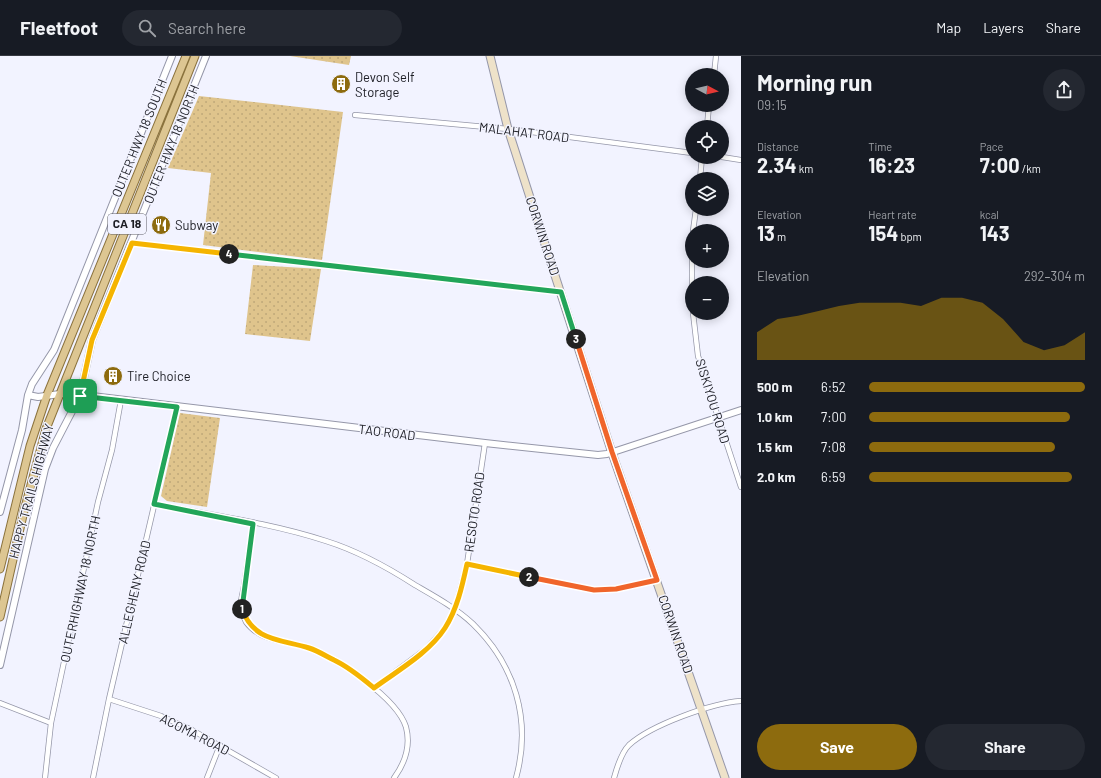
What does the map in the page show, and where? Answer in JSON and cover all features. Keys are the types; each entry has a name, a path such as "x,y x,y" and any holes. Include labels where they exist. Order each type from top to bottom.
{"main road":[{"name":"HAPPY TRAILS HIGHWAY","path":"0,569 30,446 47,395 186,56"},
{"name":"HAPPY TRAILS HIGHWAY","path":"0,617 38,454 60,393 195,56"},
{"name":"CORWIN ROAD","path":"490,56 508,129 612,452 725,778"}],"street":[{"name":"OUTER HWY 18 SOUTH","path":"0,512 22,430 28,395 32,384 47,363 57,343 172,56"},
{"name":"OUTER HWY 18 NORTH","path":"0,665 45,469 53,448 80,396 92,340 206,56"},
{"path":"715,68 716,56"},
{"name":"MALAHAT ROAD","path":"355,115 508,129 685,152"},
{"path":"729,158 741,160"},
{"path":"132,243 561,292"},
{"name":"SISKIYOU ROAD","path":"694,320 698,356 741,487"},
{"name":"TAO ROAD","path":"28,395 38,397 60,393 598,455 612,452 717,416 741,410"},
{"name":"OUTERHIGHWAY 18 NORTH","path":"45,778 51,723 98,502 112,450 121,400"},
{"name":"ALLEGHENY ROAD","path":"93,778 109,699 177,407"},
{"name":"RESOTO ROAD","path":"374,688 426,649 444,629 455,609 467,564 485,443"},
{"path":"154,504 293,531 327,541 381,564 455,609 472,623 490,642 505,665 515,687 521,713 523,739 516,778"},
{"path":"253,524 241,607 246,622 261,634 281,642 309,648 336,660 356,673 374,688 398,713 406,726 408,742 406,759 394,778"},
{"path":"467,564 594,590 616,589 657,580"},
{"name":"ACOMA ROAD","path":"109,699 161,716 220,745 276,778"},
{"path":"614,778 617,765 628,746 642,735 666,723 702,710 741,701"},
{"path":"0,703 51,723"},
{"path":"206,778 220,745"}],"shaded area":[{"path":"290,56 351,56 349,65"},
{"path":"199,96 343,112 322,260 203,245 211,173 168,168"},
{"path":"253,265 321,269 310,341 245,334"},
{"path":"180,413 220,418 207,507 167,501 161,496"}],"place":[{"name":"Devon Self Storage","path":"341,84"},
{"name":"Subway","path":"161,225"},
{"name":"Tire Choice","path":"113,376"}],"route":[{"path":"132,243 528,287 561,292 612,452 657,580 616,589 594,590 467,564 455,609 444,629 426,649 374,688 356,673 336,660 309,648 281,642 261,634 246,622 241,607 253,524 154,504 177,407 80,396 92,340 132,243"}]}
